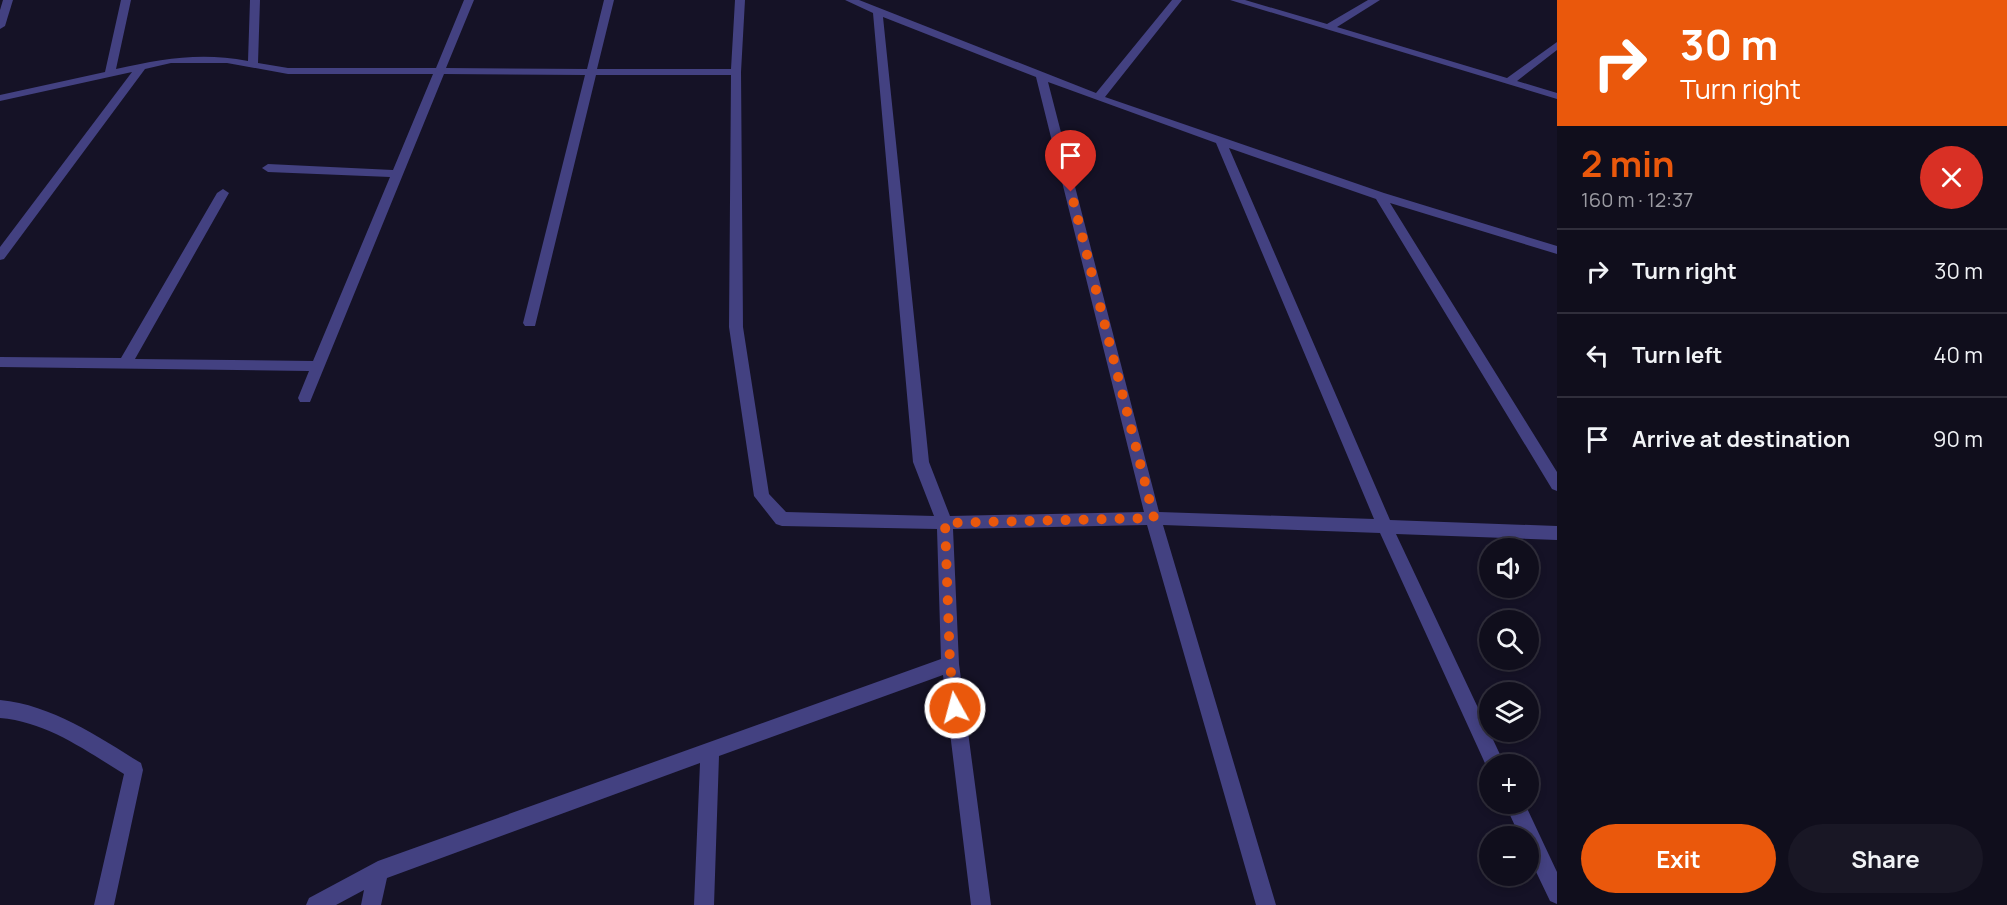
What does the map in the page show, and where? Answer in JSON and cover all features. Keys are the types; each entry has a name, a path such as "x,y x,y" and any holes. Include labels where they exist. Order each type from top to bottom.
{"street":[{"path":"0,26 8,0"},
{"path":"109,75 126,0"},
{"path":"253,65 255,0"},
{"path":"305,398 469,0"},
{"path":"530,323 609,0"},
{"path":"746,0 740,0 736,72 736,327 762,496 782,519 945,523 1154,518 1557,533"},
{"path":"850,0 878,13 1098,98 1380,196 1557,250"},
{"path":"1098,98 1176,0"},
{"path":"1235,0 1557,96"},
{"path":"1328,28 1374,0"},
{"path":"878,13 921,462 945,523 950,664 981,905"},
{"path":"1508,82 1557,45"},
{"path":"0,98 171,60 227,60 288,71 736,72"},
{"path":"0,256 141,67"},
{"path":"1041,76 1154,518 1266,905"},
{"path":"1221,141 1384,525 1491,754"},
{"path":"268,168 398,174"},
{"path":"125,363 223,194"},
{"path":"1380,196 1557,485"},
{"path":"0,362 318,366"},
{"path":"316,905 378,870 950,664"},
{"path":"0,709 17,708 83,738 134,770 104,905"},
{"path":"704,905 710,752"},
{"path":"1520,814 1557,894"},
{"path":"371,905 378,870"}],"route":[{"path":"955,708 950,664 945,523 1154,518 1071,192"}]}
